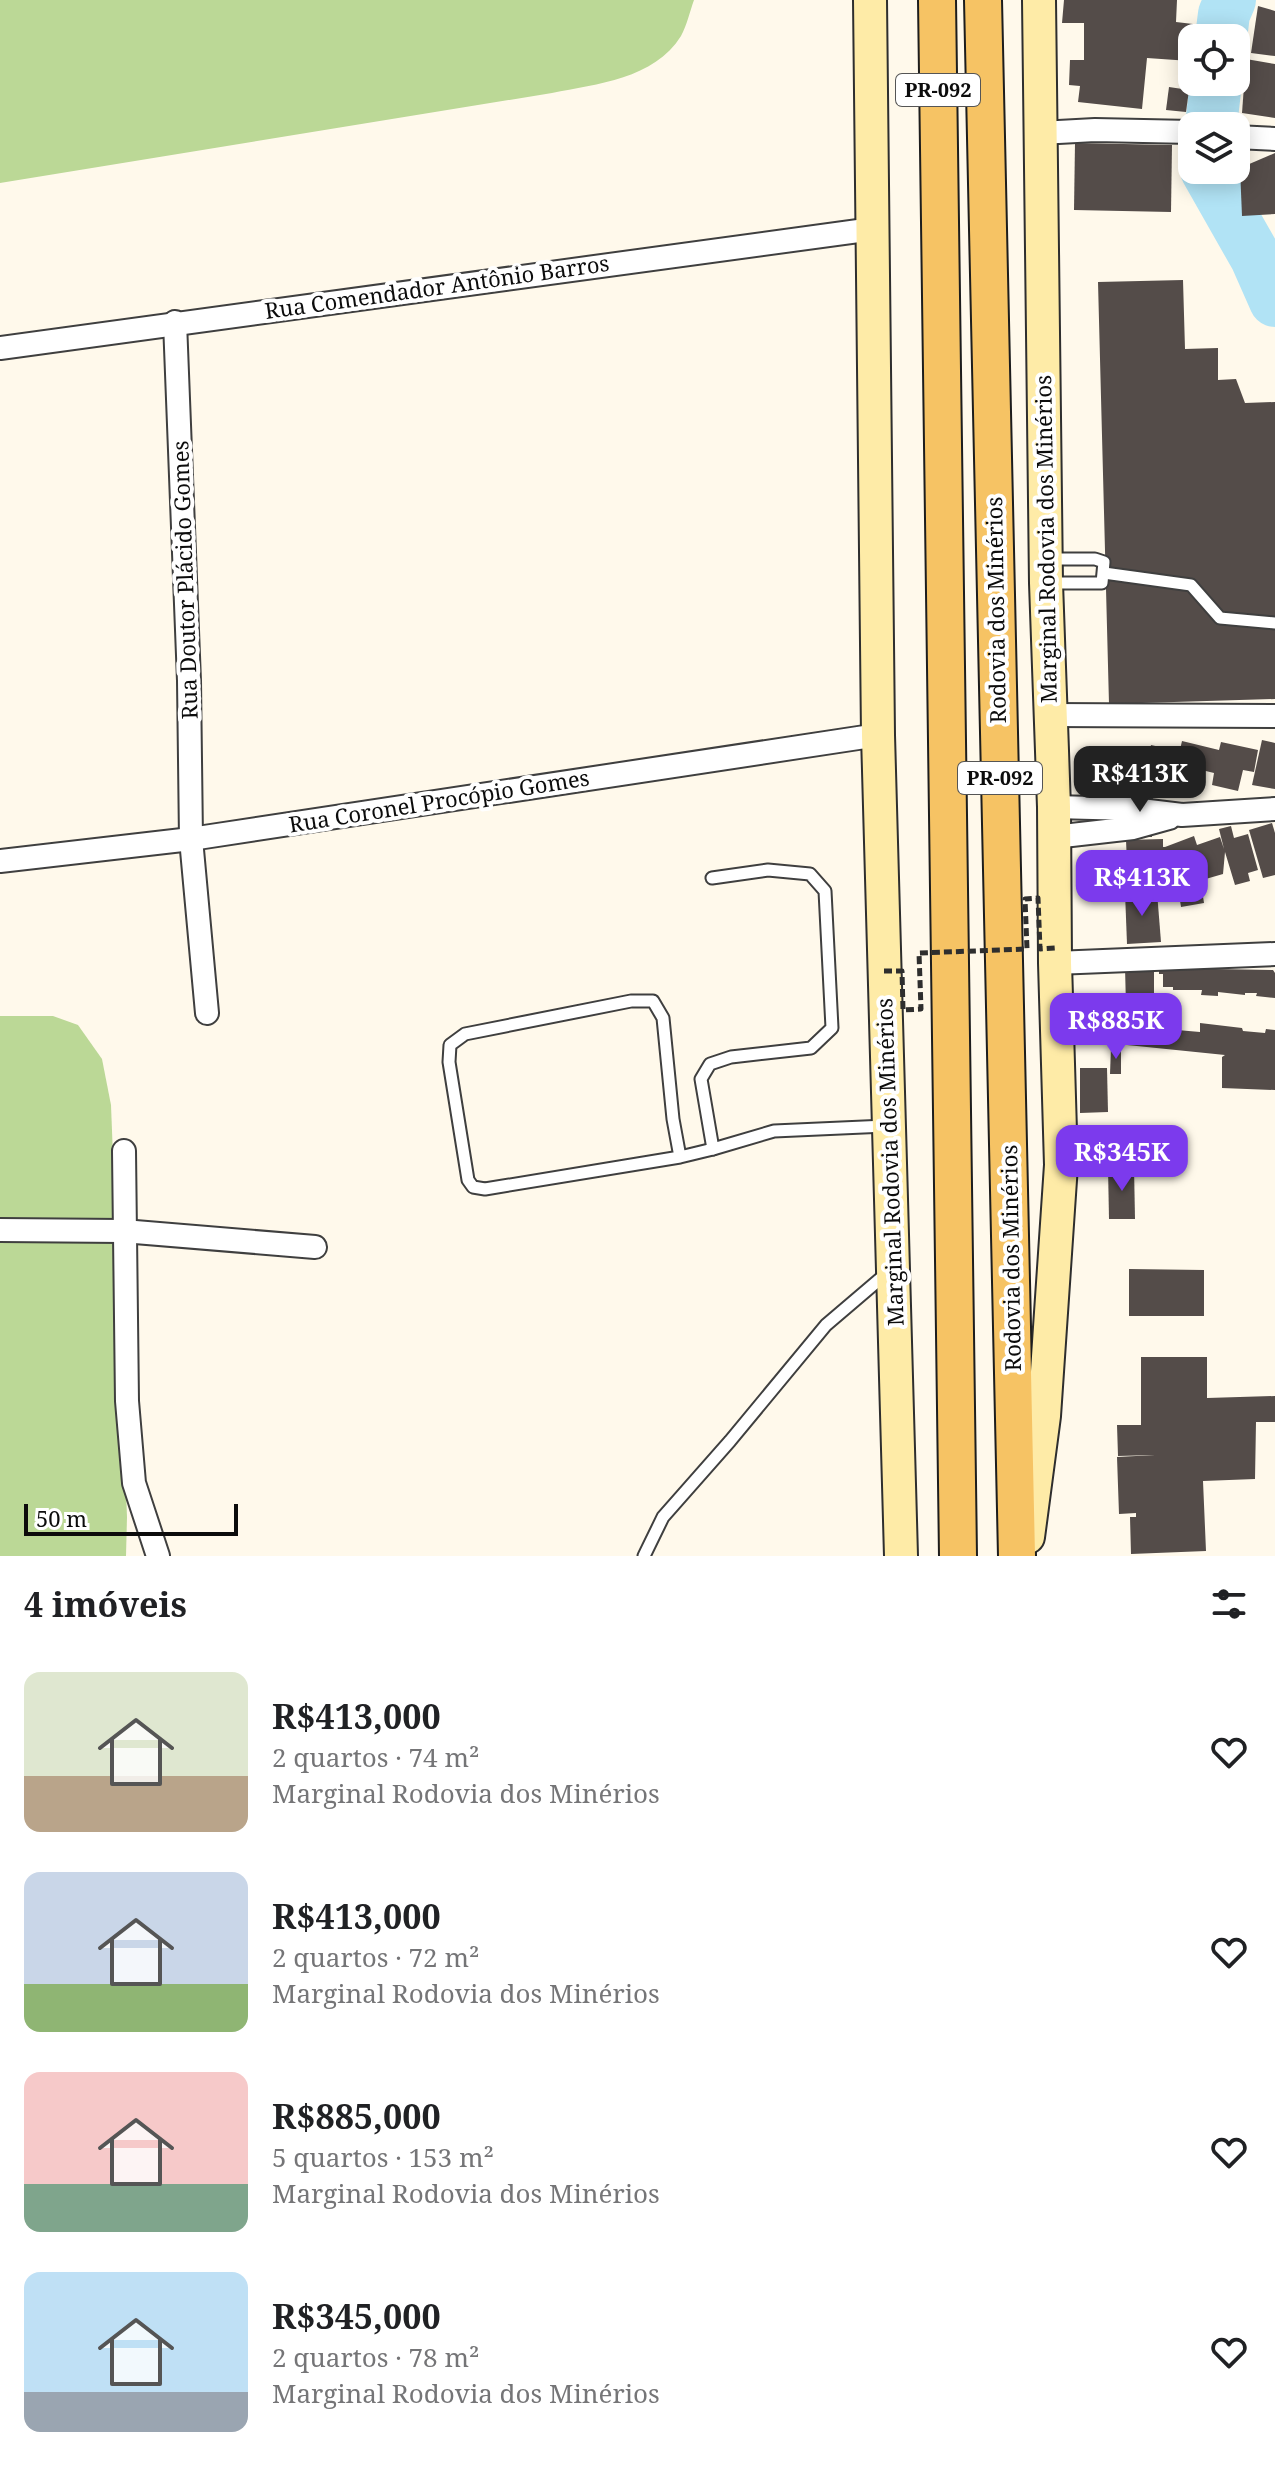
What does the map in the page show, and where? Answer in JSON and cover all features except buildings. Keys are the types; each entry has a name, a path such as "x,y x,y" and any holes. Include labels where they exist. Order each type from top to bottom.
{"main road":[{"name":"Marginal Rodovia dos Minérios","path":"870,0 878,735 901,1556"},
{"name":"PR-092","path":"937,0 958,1556"},
{"name":"Rodovia dos Minérios","path":"983,0 1017,1556"},
{"name":"Marginal Rodovia dos Minérios","path":"1026,1556 1044,1416 1061,1165 1046,571 1039,0"}],"street":[{"path":"1040,133 1178,131"},
{"path":"1250,138 1275,139"},
{"name":"Rua Comendador Antônio Barros","path":"0,348 873,229"},
{"name":"Rua Doutor Plácido Gomes","path":"175,322 189,681 191,839 207,1013"},
{"path":"1049,715 1275,716"},
{"name":"Rua Coronel Procópio Gomes","path":"0,861 191,839 878,735"},
{"path":"1054,822 1133,828 1182,815 1275,809"},
{"path":"1055,956 1275,954"},
{"path":"124,1151 127,1401 134,1483 158,1556"},
{"path":"0,1230 123,1231 315,1247"}],"lane":[{"path":"1095,559 1104,562 1102,583 1046,571 1095,559"},
{"path":"1104,573 1191,585 1220,618 1275,623"},
{"path":"712,878 768,870 810,874 825,891 832,1028 811,1048 731,1057 710,1064 701,1079 713,1149"},
{"path":"680,1157 663,1018 653,1001 631,1001 465,1034 450,1045 449,1062 456,1106 468,1180 473,1187 485,1189 680,1157 774,1131 889,1126"},
{"path":"644,1556 663,1517 826,1325 893,1269"}],"path":[{"path":"884,971 902,971 903,1010 921,1009 919,953 1027,949 1025,899 1038,898 1040,949 1055,956"}],"green space":[{"path":"0,0 694,0 683,32 670,50 640,71 605,82 0,183"},
{"path":"0,1016 53,1016 78,1025 102,1059 111,1105 126,1556 0,1556"}],"waterway":[{"path":"1223,24 1230,0"},
{"path":"1213,112 1214,96"},
{"path":"1214,184 1256,258 1275,301"}]}
